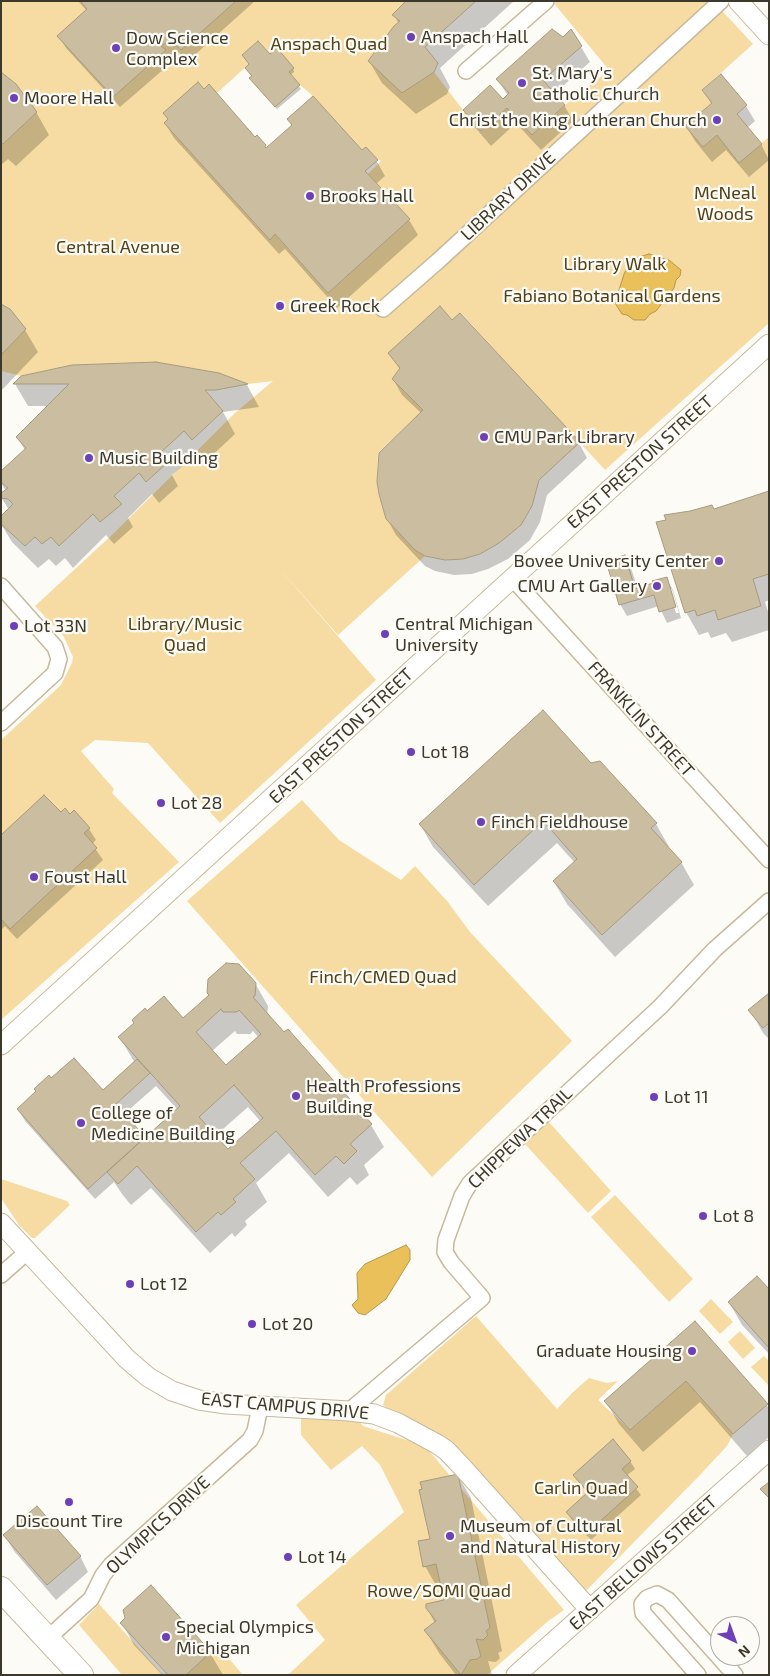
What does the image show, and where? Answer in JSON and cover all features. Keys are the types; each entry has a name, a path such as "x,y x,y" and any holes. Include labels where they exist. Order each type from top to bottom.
{"main road":[{"path":"1,1588 81,1675"}],"street":[{"path":"466,71 546,1"},
{"name":"LIBRARY DRIVE","path":"383,309 438,261 721,1"},
{"path":"738,1 769,35"},
{"name":"EAST PRESTON STREET","path":"1,1045 769,344"},
{"name":"FRANKLIN STREET","path":"513,579 769,860"},
{"path":"1,586 55,647 59,659 55,673 1,723"},
{"name":"CHIPPEWA TRAIL","path":"349,1411 482,1298 451,1262 445,1252 446,1240 462,1196 470,1183 646,1020 715,949 769,901"},
{"name":"EAST CAMPUS DRIVE","path":"1,1223 113,1345 148,1377 172,1391 199,1400 260,1407 362,1412 383,1417 426,1437 446,1450 590,1610"},
{"path":"1,1275 27,1252"},
{"name":"OLYMPICS DRIVE","path":"47,1639 91,1599 103,1575 111,1565 250,1440 255,1431 260,1407"},
{"name":"EAST BELLOWS STREET","path":"516,1675 769,1450"},
{"path":"698,1675 643,1613 642,1604 647,1598 657,1594 668,1600 735,1675"}],"green space":[{"path":"1,1 80,1 87,9 113,96 166,50 161,46 171,41 181,50 236,1 406,1 392,15 400,21 394,26 368,61 402,92 434,72 481,131 507,108 532,135 565,105 609,70 552,1 713,1 753,44 702,90 712,103 685,126 703,147 717,135 739,162 769,137 769,323 605,470 461,313 452,320 440,306 389,353 400,368 392,379 423,410 378,453 377,482 386,519 415,550 425,556 338,635 278,567 376,680 220,823 148,743 95,740 81,751 114,789 112,793 179,862 1,1020 1,740 61,685 73,657 64,637 35,606 114,533 236,412 273,381 248,384 219,373 156,362 72,365 21,376 1,371 1,355 26,329 10,309 1,304 1,143 3,144 37,112 16,84 1,72","holes":["258,41 313,96 362,150 381,161 368,174 410,219 328,293 275,234 269,239 164,123 208,85 217,93 249,64 242,55"]},
{"name":"Finch/CMED Quad","path":"302,800 339,840 401,880 415,866 447,901 470,932 572,1041 432,1177 187,901"},
{"path":"548,1121 611,1191 588,1213 524,1143"},
{"path":"1,1179 67,1201 70,1205 35,1238 32,1238 19,1225 1,1198"},
{"path":"615,1195 693,1279 669,1302 591,1217"},
{"path":"711,1299 733,1322 720,1334 699,1311"},
{"name":"Carlin Quad","path":"476,1316 557,1409 589,1378 607,1383 618,1381 598,1400 630,1430 686,1381 733,1434 727,1446 698,1477 579,1598 464,1469 383,1405 386,1395"},
{"path":"740,1331 755,1348 743,1359 728,1342"},
{"path":"764,1356 769,1361 769,1386 751,1367"},
{"name":"Rowe/SOMI Quad","path":"301,1418 356,1418 363,1426 425,1446 564,1610 547,1622 487,1675 288,1675 325,1640 296,1605 404,1512 380,1465 362,1446 331,1470 301,1435"},
{"path":"99,1604 163,1675 122,1675 79,1625"},
{"path":"217,1645 243,1675 185,1675"}],"shaded area":[{"path":"649,254 669,260 681,270 680,276 676,280 674,288 656,311 645,320 634,320 622,314 615,303 624,274 632,259"},
{"path":"406,1245 410,1250 410,1260 386,1299 365,1315 358,1313 352,1305 358,1299 357,1273 365,1264"}],"building":[{"name":"Dow Science Complex","path":"80,1 236,1 181,50 170,40 161,46 166,50 113,97 57,36 87,9"},
{"name":"Anspach Hall","path":"406,1 476,1 425,47 438,63 434,72 402,93 368,61 394,26 400,21 392,15"},
{"name":"St. Mary's Catholic Church","path":"552,29 563,37 571,29 582,46 543,80 565,105 532,135 507,108 481,131 463,110 490,85 503,99 509,93 496,79"},
{"path":"258,41 270,54 277,48 294,68 289,72 300,85 275,107 249,78 252,76 245,68 249,64 242,55"},
{"name":"Moore Hall","path":"1,72 16,84 37,112 3,144 1,143"},
{"name":"Christ the King Lutheran Church","path":"721,74 747,105 737,114 762,144 739,163 717,135 703,147 685,126 712,103 702,90"},
{"name":"Brooks Hall","path":"198,82 204,89 209,84 255,137 257,135 266,145 266,148 292,125 287,119 313,96 362,150 366,147 378,160 365,171 410,219 328,293 275,234 270,240 164,123 168,119 163,113"},
{"path":"1,304 10,309 26,329 1,355"},
{"name":"CMU Park Library","path":"440,306 452,320 460,313 580,442 539,480 532,506 521,525 499,543 480,554 463,559 445,560 425,556 415,550 386,519 377,482 379,453 423,410 392,379 400,368 388,353"},
{"name":"Music Building","path":"156,362 219,373 248,384 216,390 205,390 223,411 192,440 184,431 159,454 167,463 146,482 139,473 114,496 122,504 100,522 93,514 59,546 51,537 42,544 35,537 25,546 1,524 1,516 13,504 8,499 1,498 1,493 8,488 1,482 1,471 26,448 16,437 69,384 13,384 21,376 72,365"},
{"name":"Bovee University Center","path":"769,491 769,574 753,579 761,606 718,620 715,610 697,616 695,610 685,613 656,522 666,520 664,515 712,505 714,509"},
{"name":"CMU Art Gallery","path":"625,555 635,589 653,583 652,581 667,577 676,607 659,612 654,595 619,605 606,561"},
{"name":"Finch Fieldhouse","path":"543,710 591,763 600,761 657,823 651,828 682,862 602,935 553,881 577,859 543,821 474,885 419,824"},
{"name":"Foust Hall","path":"44,795 61,812 65,808 70,814 74,810 90,828 84,833 97,848 10,929 1,919 1,835"},
{"name":"Health Professions Building","path":"226,963 239,964 256,983 255,996 253,997 284,1032 288,1029 372,1124 350,1144 357,1151 344,1164 336,1156 315,1175 276,1131 240,1163 255,1179 233,1199 236,1202 221,1215 218,1212 196,1232 137,1166 118,1184 107,1172 180,1106 118,1037 134,1023 132,1020 145,1008 147,1011 164,996 183,1018 209,995 207,993 208,979","holes":["221,1009 223,1012 237,1012 239,1010 261,1034 226,1065 196,1032","234,1085 263,1118 228,1149 199,1117"]},
{"path":"769,993 769,1023 763,1028 748,1010"},
{"name":"College of Medicine Building","path":"74,1058 103,1090 137,1059 150,1073 116,1104 145,1137 88,1189 17,1109 49,1075 51,1078"},
{"path":"757,1276 769,1289 769,1348 728,1302"},
{"name":"Graduate Housing","path":"695,1321 768,1404 733,1434 686,1381 630,1430 604,1401"},
{"path":"613,1439 631,1461 622,1469 638,1487 586,1534 566,1512 588,1492 573,1475"},
{"path":"458,1474 490,1628 486,1631 488,1635 483,1640 476,1639 481,1656 470,1660 461,1675 424,1630 436,1621 426,1608 426,1604 444,1600 436,1564 423,1567 418,1541 430,1539 419,1490 422,1489 420,1482"},
{"path":"769,1482 769,1498 760,1489"},
{"path":"37,1506 81,1556 47,1585 3,1535"},
{"name":"Special Olympics Michigan","path":"151,1585 211,1652 186,1675 168,1675 120,1623 125,1618 123,1610"}],"place":[{"name":"Anspach Hall","path":"411,37"},
{"name":"Dow Science Complex","path":"116,48"},
{"name":"St. Mary's Catholic Church","path":"522,83"},
{"name":"Moore Hall","path":"14,98"},
{"name":"Christ the King Lutheran Church","path":"717,120"},
{"name":"Brooks Hall","path":"310,196"},
{"name":"Greek Rock","path":"280,306"},
{"name":"CMU Park Library","path":"484,437"},
{"name":"Music Building","path":"89,458"},
{"name":"Bovee University Center","path":"719,561"},
{"name":"CMU Art Gallery","path":"657,586"},
{"name":"Lot 33N","path":"14,626"},
{"name":"Central Michigan University","path":"385,634"},
{"name":"Lot 18","path":"411,752"},
{"name":"Lot 28","path":"161,803"},
{"name":"Finch Fieldhouse","path":"481,822"},
{"name":"Foust Hall","path":"34,877"},
{"name":"Health Professions Building","path":"296,1096"},
{"name":"Lot 11","path":"654,1097"},
{"name":"College of Medicine Building","path":"81,1123"},
{"name":"Lot 8","path":"703,1216"},
{"name":"Lot 12","path":"130,1284"},
{"name":"Lot 20","path":"252,1324"},
{"name":"Graduate Housing","path":"692,1351"},
{"name":"Discount Tire","path":"69,1502"},
{"name":"Museum of Cultural and Natural History","path":"450,1536"},
{"name":"Lot 14","path":"288,1557"},
{"name":"Special Olympics Michigan","path":"166,1637"}],"park label":[{"name":"Anspach Quad","path":"329,44"},
{"name":"McNeal Woods","path":"725,203"},
{"name":"Central Avenue","path":"118,247"},
{"name":"Library Walk","path":"615,264"},
{"name":"Fabiano Botanical Gardens","path":"612,296"},
{"name":"Library/Music Quad","path":"185,634"}]}
